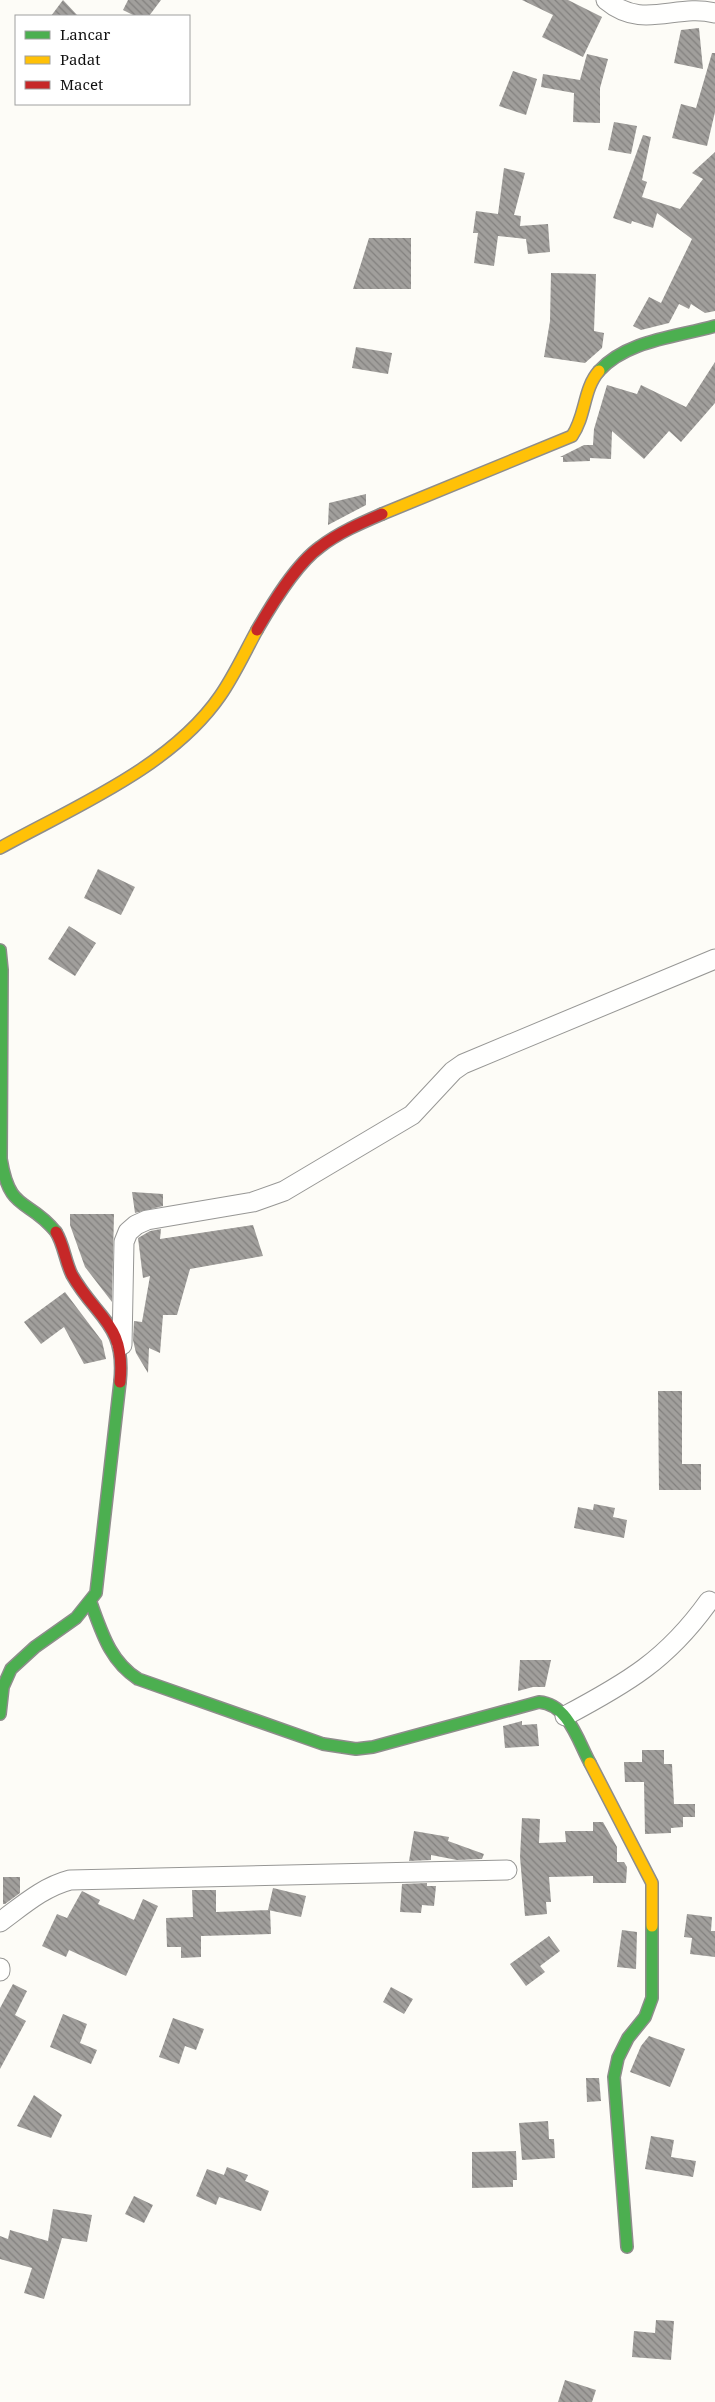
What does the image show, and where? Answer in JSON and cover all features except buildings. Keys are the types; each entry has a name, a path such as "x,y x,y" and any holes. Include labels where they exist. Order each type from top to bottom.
{"street":[{"path":"606,0 622,10 640,16 699,11 715,13"},
{"path":"0,848 135,774 158,758 197,724 220,696 268,611 292,578 319,547 363,522 572,436 579,428 595,375 602,366 618,355 715,326"},
{"path":"0,950 2,970 1,1159 6,1188 18,1203 53,1228 59,1235 72,1274 106,1317 119,1339 122,1351"},
{"path":"0,1714 4,1684 11,1670 22,1658 90,1603 96,1593 121,1374 124,1242 128,1232 136,1225 161,1216 253,1202 284,1191 412,1115 453,1071 463,1064 715,960"},
{"path":"565,1716 622,1686 657,1661 695,1622 710,1601"},
{"path":"90,1603 111,1655 126,1673 138,1680 323,1744 356,1748 373,1746 534,1702 551,1703 565,1716 652,1882 652,1998 645,2017 628,2038 618,2058 614,2077 627,2247"},
{"path":"0,1922 44,1890 70,1880 507,1870"}],"traffic: fast":[{"path":"599,371 624,352 638,346 715,326"},
{"path":"0,950 2,970 1,1159 9,1189 15,1197 46,1221 56,1232"},
{"path":"0,1714 3,1687 11,1669 35,1647 76,1618 96,1593 120,1382"},
{"path":"91,1603 108,1646 120,1664 138,1679 323,1744 356,1749 373,1747 539,1702 549,1704 565,1716 590,1763"},
{"path":"627,2247 614,2077 618,2058 628,2038 645,2017 652,1998 652,1926"}],"traffic: slow":[{"path":"382,514 572,436 580,420 590,386 599,371"},
{"path":"0,848 89,801 148,764 175,744 200,721 220,696 257,630"},
{"path":"590,1763 652,1883 652,1926"}],"traffic: jam":[{"path":"257,630 285,585 311,554 342,533 382,514"},
{"path":"56,1232 72,1275 114,1334 119,1347 121,1363 120,1382"}]}
